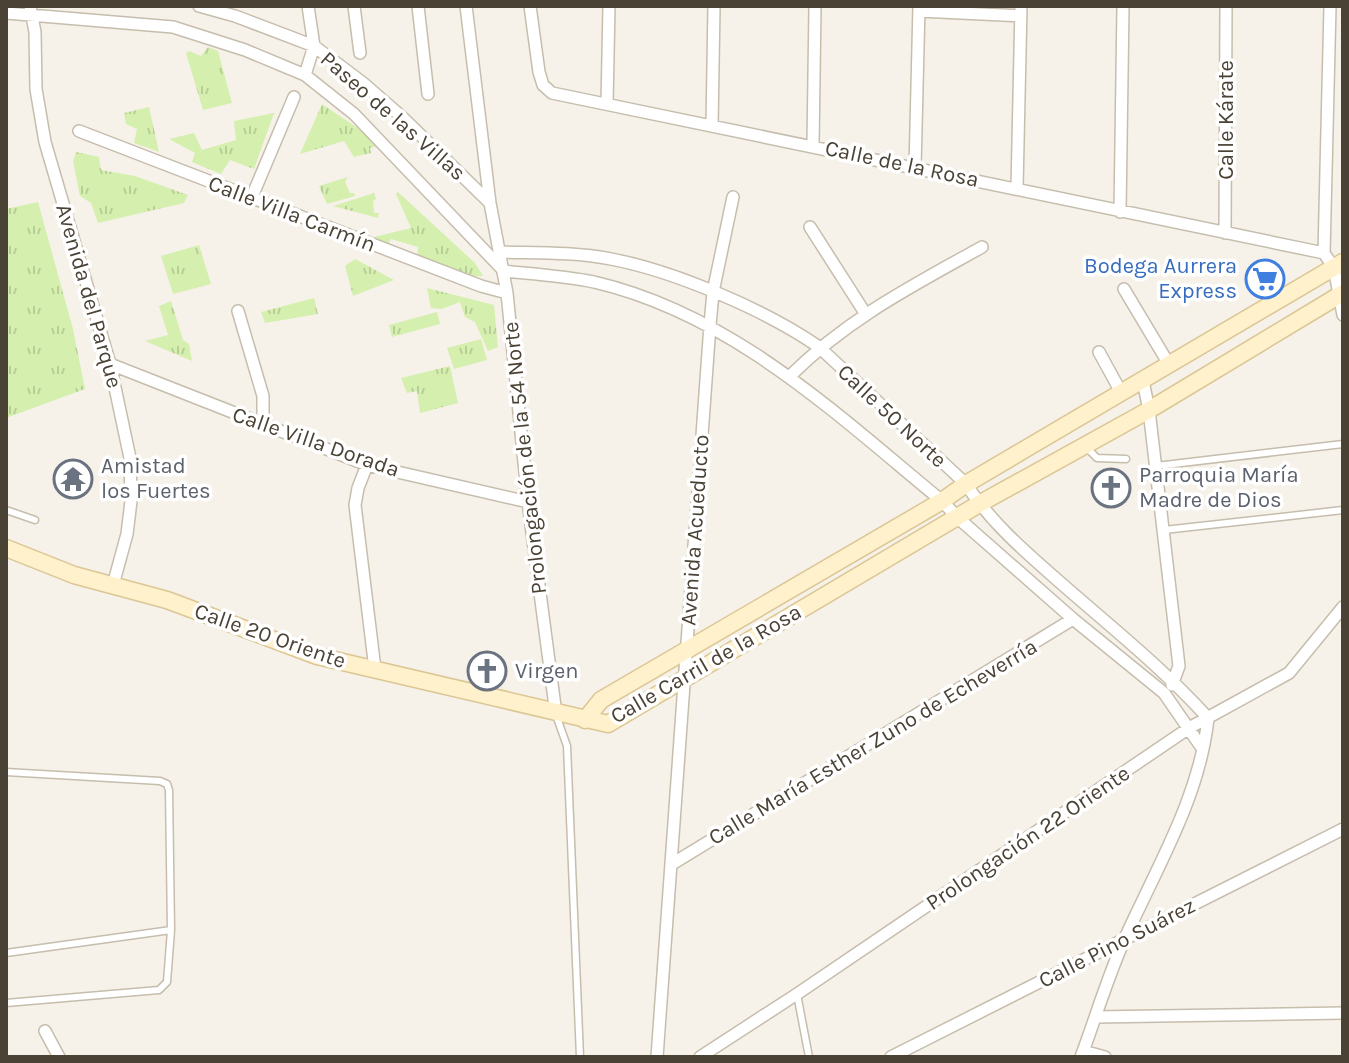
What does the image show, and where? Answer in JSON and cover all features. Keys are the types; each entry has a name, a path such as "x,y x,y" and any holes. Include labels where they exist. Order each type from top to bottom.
{"main road":[{"name":"Calle Carril de la Rosa","path":"1338,265 601,700 585,720 608,724 979,504 1149,410 1342,294"},
{"name":"Calle 20 Oriente","path":"6,548 74,575 167,600 317,656 585,720"}],"street":[{"name":"Paseo de las Villas","path":"199,6 314,46 402,117 490,203"},
{"path":"305,75 314,46 308,6"},
{"path":"354,6 360,53"},
{"path":"418,6 428,94"},
{"name":"Prolongación de la 54 Norte","path":"466,6 490,203 507,293 528,502 556,714"},
{"name":"Calle de la Rosa","path":"530,6 543,85 552,93 1324,253"},
{"path":"607,104 609,6"},
{"path":"712,126 714,6"},
{"path":"813,145 815,6"},
{"path":"1120,212 1123,6"},
{"name":"Calle Kárate","path":"1225,233 1226,6"},
{"path":"1330,6 1324,253 1338,265 1343,315"},
{"path":"915,168 919,8 1021,11 1017,188"},
{"name":"Paseo de las Villas","path":"6,13 30,11 173,27 245,50 305,75 354,114 503,271"},
{"name":"Avenida del Parque","path":"30,11 35,32 36,89 45,142 110,364 130,458 131,501 127,534 113,585"},
{"path":"251,199 294,97"},
{"name":"Calle Villa Carmín","path":"79,131 251,199 507,293"},
{"name":"Avenida Acueducto","path":"657,1057 710,325 713,292 733,197"},
{"path":"810,227 865,313"},
{"path":"790,376 819,347 865,313 982,247"},
{"name":"Calle 50 Norte","path":"501,252 577,254 641,266 713,292 793,329 819,347 966,484 979,504 1024,551 1175,681 1208,718"},
{"name":"Calle 50 Norte","path":"503,271 593,282 640,296 710,325 790,376 942,501 1073,619 1164,693 1202,748"},
{"path":"1124,289 1170,366"},
{"path":"238,311 263,396 263,425"},
{"path":"1099,352 1122,394"},
{"name":"Calle Villa Dorada","path":"110,364 367,465 528,502"},
{"path":"1143,381 1179,666 1175,681 1164,693"},
{"path":"367,465 355,505 375,669"},
{"name":"Prolongación 22 Oriente","path":"700,1057 1189,728 1289,673 1343,607"},
{"name":"Calle María Esther Zuno de Echeverría","path":"672,864 1073,619"},
{"path":"1105,1057 1082,1054 1124,939 1192,794 1208,718"},
{"name":"Calle Pino Suárez","path":"891,1057 1343,829"},
{"path":"1095,1017 1343,1013"},
{"path":"45,1031 59,1057"}],"lane":[{"path":"1156,466 1343,444"},
{"path":"1085,446 1097,458 1110,461 1126,459"},
{"path":"6,510 35,520"},
{"path":"1164,530 1343,510"},
{"path":"556,714 567,746 580,1057"},
{"path":"6,772 160,781 167,784 171,930 167,982 159,990 6,1003"},
{"path":"6,953 171,930"},
{"path":"797,994 809,1057"}],"green space":[{"path":"208,47 218,51 232,103 203,110 186,53 189,51 201,56"},
{"path":"322,104 377,141 378,146 370,148 371,153 354,157 344,141 300,154"},
{"path":"149,107 159,152 134,143 137,129 126,124 124,113"},
{"path":"274,113 254,169 230,160 221,174 192,162 195,153 169,139 194,133 202,150 236,140 234,121"},
{"path":"76,152 99,157 101,170 135,176 188,195 184,203 98,223 91,203 80,196 73,161"},
{"path":"348,177 345,182 355,196 327,204 319,186"},
{"path":"398,192 475,263 483,276 447,277 417,258 418,247 391,239 387,246 370,238 411,228 396,194"},
{"path":"374,193 374,213 379,213 378,218 333,206"},
{"path":"38,202 73,329 85,389 6,418 6,209"},
{"path":"199,245 211,284 173,294 161,256"},
{"path":"355,259 394,280 353,296 345,266"},
{"path":"427,288 494,305 498,347 488,351 475,322 465,317 460,302 442,309 431,308"},
{"path":"314,298 318,314 265,323 261,312"},
{"path":"171,301 183,340 189,344 192,361 145,341 168,335 159,306"},
{"path":"437,312 440,324 392,337 389,325"},
{"path":"481,339 487,360 454,369 447,348"},
{"path":"450,366 458,403 420,413 417,391 407,393 401,378"}],"place":[{"name":"Bodega Aurrera Express","path":"1265,279"},
{"name":"Amistad los Fuertes","path":"73,479"},
{"name":"Parroquia María Madre de Dios","path":"1111,488"},
{"name":"Virgen","path":"487,671"}]}
